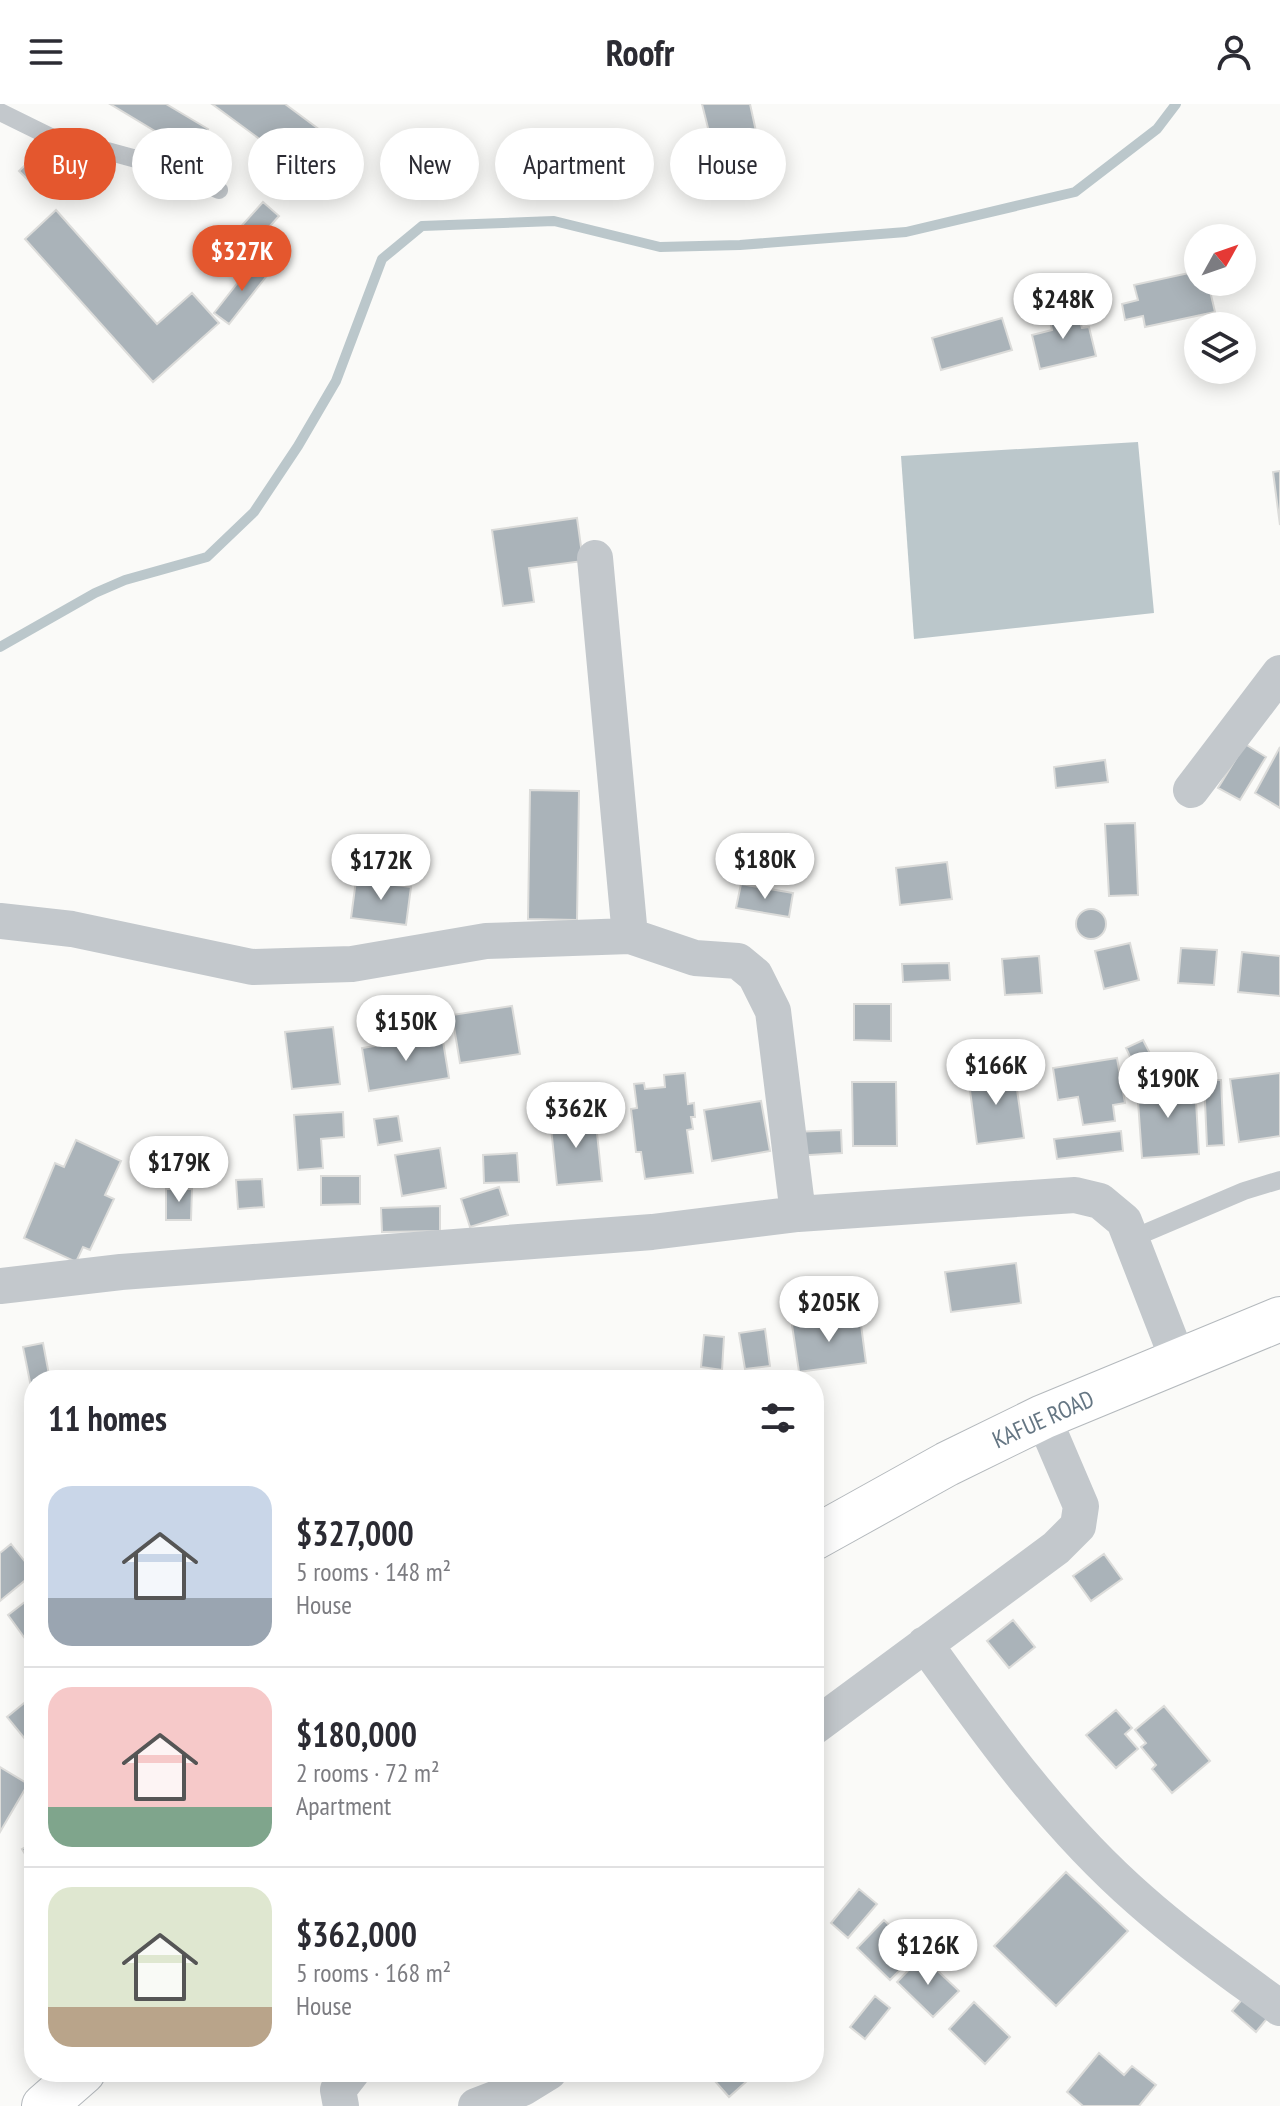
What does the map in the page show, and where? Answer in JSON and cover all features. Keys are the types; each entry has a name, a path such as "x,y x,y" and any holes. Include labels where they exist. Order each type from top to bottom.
{"highway":[{"name":"KAFUE ROAD","path":"824,1532 947,1464 1043,1417 1280,1319"},
{"path":"44,2106 72,2082"}],"street":[{"path":"595,558 630,936"},
{"path":"1191,790 1280,673"},
{"path":"0,921 72,929 252,967 352,964 486,941 630,936 695,958 738,961 755,975 773,1011 798,1214"},
{"path":"0,1286 121,1272 652,1232 798,1214 1075,1195 1100,1201 1124,1221 1178,1360"},
{"path":"824,1720 1056,1548 1078,1526 1081,1506 1043,1417"},
{"path":"925,1644 1000,1748 1059,1819 1140,1900 1280,2008"},
{"path":"341,2106 338,2090 344,2082"},
{"path":"476,2106 533,2082"}],"lane":[{"path":"0,112 61,142 132,158"},
{"path":"1131,1239 1244,1191 1280,1180"}],"shaded area":[{"path":"1138,442 1154,613 914,639 901,456"}],"building":[{"path":"110,104 166,104 206,128 150,128"},
{"path":"212,104 285,104 317,128 248,128 248,130"},
{"path":"702,104 750,104 755,128 708,128"},
{"path":"263,202 279,216 236,264 220,250"},
{"path":"56,210 157,324 192,293 219,323 153,382 25,239"},
{"path":"254,262 269,273 229,324 214,313"},
{"path":"1184,274 1184,296 1211,296 1215,312 1184,312 1184,319 1145,327 1143,316 1125,320 1122,304 1138,300 1134,285"},
{"path":"1068,307 1071,319 1079,318 1082,328 1089,327 1096,356 1040,369 1032,335 1052,330 1048,312"},
{"path":"1002,318 1012,350 941,370 932,338"},
{"path":"1280,471 1280,525 1273,472"},
{"path":"577,518 583,561 529,568 534,602 503,606 492,530"},
{"path":"1245,744 1266,757 1240,800 1218,788"},
{"path":"1280,747 1280,808 1255,793"},
{"path":"1105,760 1108,782 1056,788 1054,767"},
{"path":"530,790 579,791 577,920 528,919"},
{"path":"1135,823 1138,895 1109,896 1105,824"},
{"path":"947,862 952,899 900,905 896,868"},
{"path":"356,880 411,887 406,925 351,918"},
{"path":"741,884 793,893 789,917 736,908"},
{"path":"1091,909 1102,913 1106,924 1102,935 1091,939 1080,935 1076,924 1080,913"},
{"path":"1130,943 1139,980 1104,989 1095,951"},
{"path":"1181,948 1217,950 1214,985 1178,983"},
{"path":"1242,952 1280,956 1280,996 1238,992"},
{"path":"1039,956 1042,993 1005,995 1002,959"},
{"path":"949,963 950,980 903,982 902,964"},
{"path":"854,1004 891,1004 891,1041 854,1040"},
{"path":"512,1006 520,1054 460,1063 452,1015"},
{"path":"333,1027 340,1084 292,1089 285,1032"},
{"path":"442,1035 449,1078 369,1091 362,1048"},
{"path":"1143,1040 1158,1069 1140,1078 1126,1048"},
{"path":"1117,1058 1125,1103 1113,1105 1115,1121 1083,1125 1078,1097 1058,1100 1053,1068"},
{"path":"1014,1069 1024,1138 977,1144 968,1075"},
{"path":"685,1073 688,1104 694,1103 695,1117 691,1117 693,1129 687,1130 693,1173 645,1179 641,1152 636,1152 631,1109 637,1108 634,1084 644,1083 645,1089 665,1087 664,1075"},
{"path":"1280,1073 1280,1136 1239,1142 1230,1079"},
{"path":"1204,1080 1221,1080 1224,1145 1207,1146"},
{"path":"852,1082 896,1082 897,1146 853,1146"},
{"path":"1195,1083 1199,1154 1142,1158 1137,1087"},
{"path":"761,1101 770,1151 712,1161 704,1110"},
{"path":"343,1112 344,1137 321,1139 323,1168 298,1170 294,1115"},
{"path":"595,1114 602,1181 557,1185 550,1118"},
{"path":"398,1116 402,1141 378,1145 374,1119"},
{"path":"841,1130 842,1153 794,1156 793,1132"},
{"path":"1121,1131 1123,1151 1057,1159 1054,1139"},
{"path":"76,1140 121,1161 105,1195 114,1199 90,1250 83,1247 76,1262 24,1238 55,1163 64,1167"},
{"path":"440,1148 446,1188 402,1196 395,1155"},
{"path":"517,1153 519,1182 484,1183 483,1155"},
{"path":"321,1176 360,1176 360,1204 321,1205"},
{"path":"262,1179 264,1207 238,1209 236,1180"},
{"path":"499,1187 508,1215 470,1227 461,1199"},
{"path":"166,1189 192,1189 191,1220 166,1220"},
{"path":"440,1206 440,1231 382,1232 381,1208"},
{"path":"1016,1263 1021,1303 951,1312 945,1272"},
{"path":"860,1317 866,1363 799,1370 792,1325"},
{"path":"765,1329 770,1366 745,1369 739,1333"},
{"path":"704,1335 724,1337 722,1370 701,1367"},
{"path":"43,1343 48,1370 28,1370 23,1347"},
{"path":"11,1544 24,1560 24,1581 0,1601 0,1553"},
{"path":"1104,1554 1122,1579 1091,1601 1073,1576"},
{"path":"24,1603 24,1637 8,1615"},
{"path":"1013,1620 1035,1647 1009,1668 987,1641"},
{"path":"24,1703 24,1738 7,1717"},
{"path":"1164,1706 1210,1761 1172,1793 1152,1769 1156,1765 1141,1747 1146,1743 1135,1730"},
{"path":"1116,1710 1132,1728 1125,1734 1138,1749 1116,1768 1086,1735"},
{"path":"0,1767 24,1782 24,1791 0,1832"},
{"path":"1066,1872 1128,1931 1056,2006 994,1946"},
{"path":"859,1889 877,1904 848,1938 831,1923"},
{"path":"884,1920 917,1953 890,1980 857,1948"},
{"path":"922,1956 959,1991 933,2017 897,1982"},
{"path":"1246,1995 1270,2015 1256,2032 1232,2011"},
{"path":"875,1996 890,2008 865,2039 850,2027"},
{"path":"974,2002 1010,2037 985,2064 949,2029"},
{"path":"1099,2053 1124,2075 1132,2066 1156,2085 1139,2106 1083,2106 1067,2092"},
{"path":"716,2082 746,2082 729,2097"}],"waterway":[{"path":"0,647 95,593 125,580 207,557 254,512 336,381 382,259 422,226 554,221 660,247 740,245 906,232 1075,192 1157,129 1176,104"}]}
